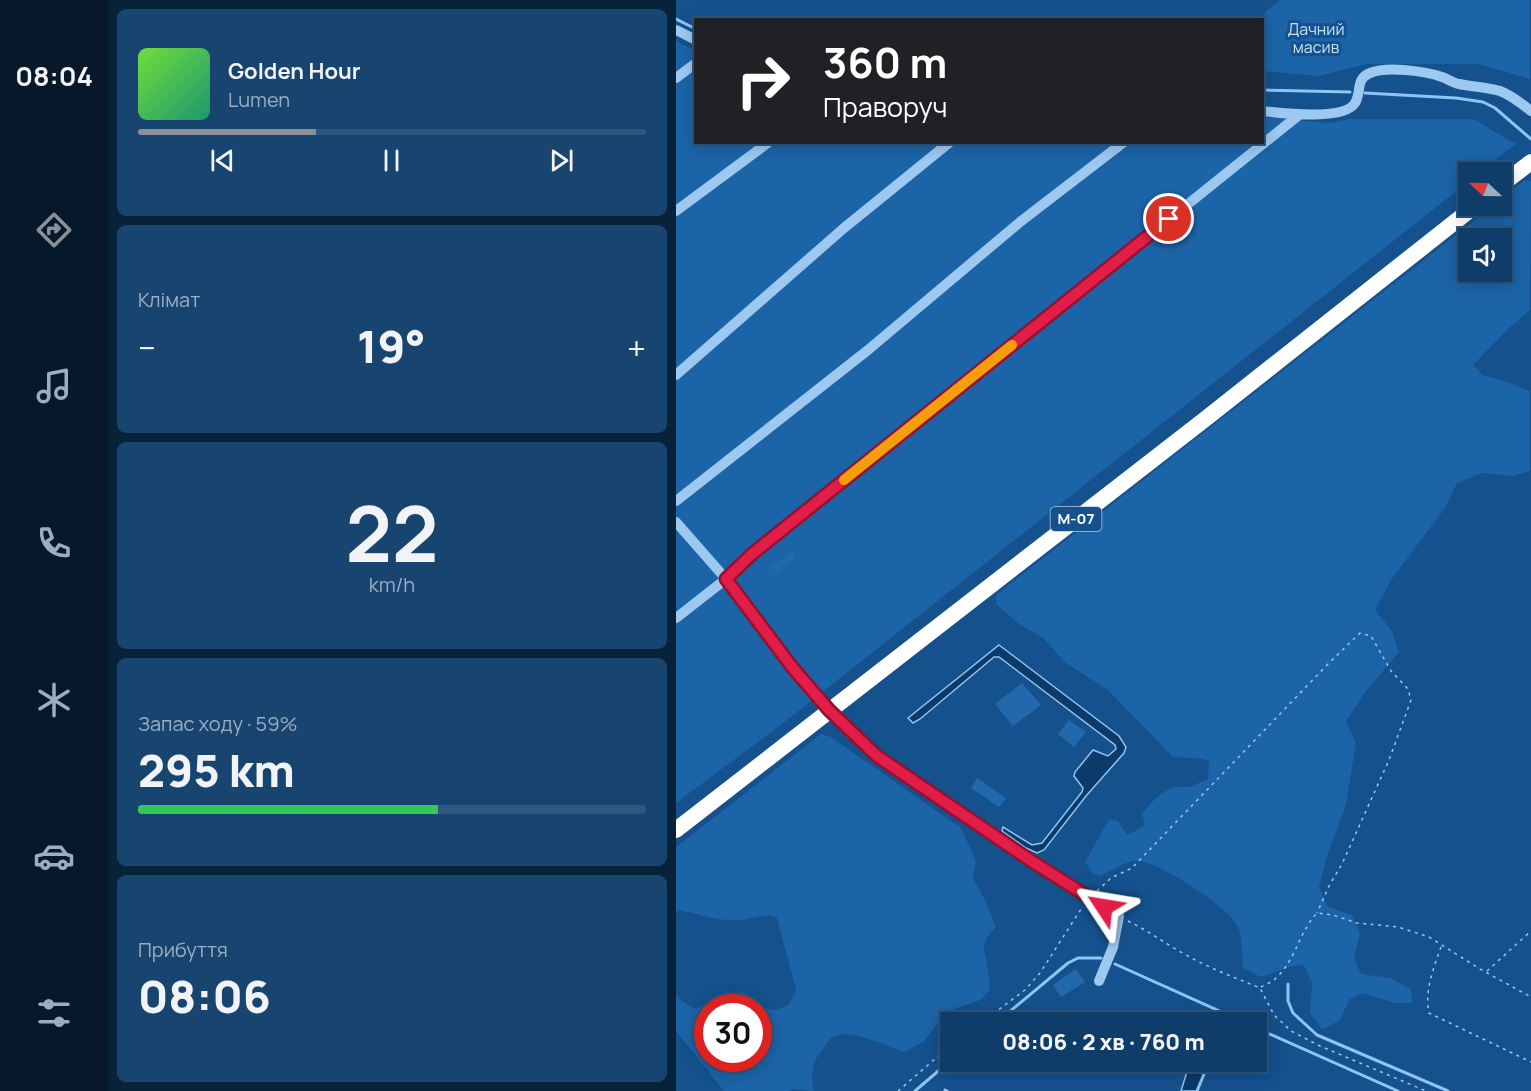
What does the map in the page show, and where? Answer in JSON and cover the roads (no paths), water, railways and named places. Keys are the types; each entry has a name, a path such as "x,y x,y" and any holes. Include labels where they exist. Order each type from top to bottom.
{"highway":[{"path":"1512,177 1531,162"},
{"name":"М-07","path":"676,830 1213,413 1462,216"}],"street":[{"path":"676,30 694,39"},
{"path":"676,78 694,64"},
{"path":"1264,111 1299,115 1338,113 1350,109 1356,103 1360,80 1368,73 1388,70 1426,73 1457,84 1499,91 1513,97 1531,111"},
{"path":"1264,143 1299,115"},
{"path":"676,211 766,144"},
{"path":"676,375 844,228 948,144"},
{"path":"676,501 868,350 1020,222 1121,144"},
{"path":"676,618 726,579 761,547 1263,144"},
{"path":"676,522 726,579 780,652 829,710 877,756 1119,916 1113,947 1099,981"}],"waterway":[{"path":"676,19 694,28"},
{"path":"1264,90 1350,92"},
{"path":"1365,93 1456,98 1483,102 1495,108 1531,139"},
{"path":"1009,1012 1068,963 1078,958 1101,958"},
{"path":"1115,964 1222,1012"},
{"path":"1288,984 1288,1001 1293,1013 1317,1035 1448,1091"},
{"path":"1267,1033 1398,1091"},
{"path":"915,1091 940,1070"},
{"path":"1197,1091 1205,1072"}],"park label":[{"name":"Дачний масив","path":"1316,38"}]}
